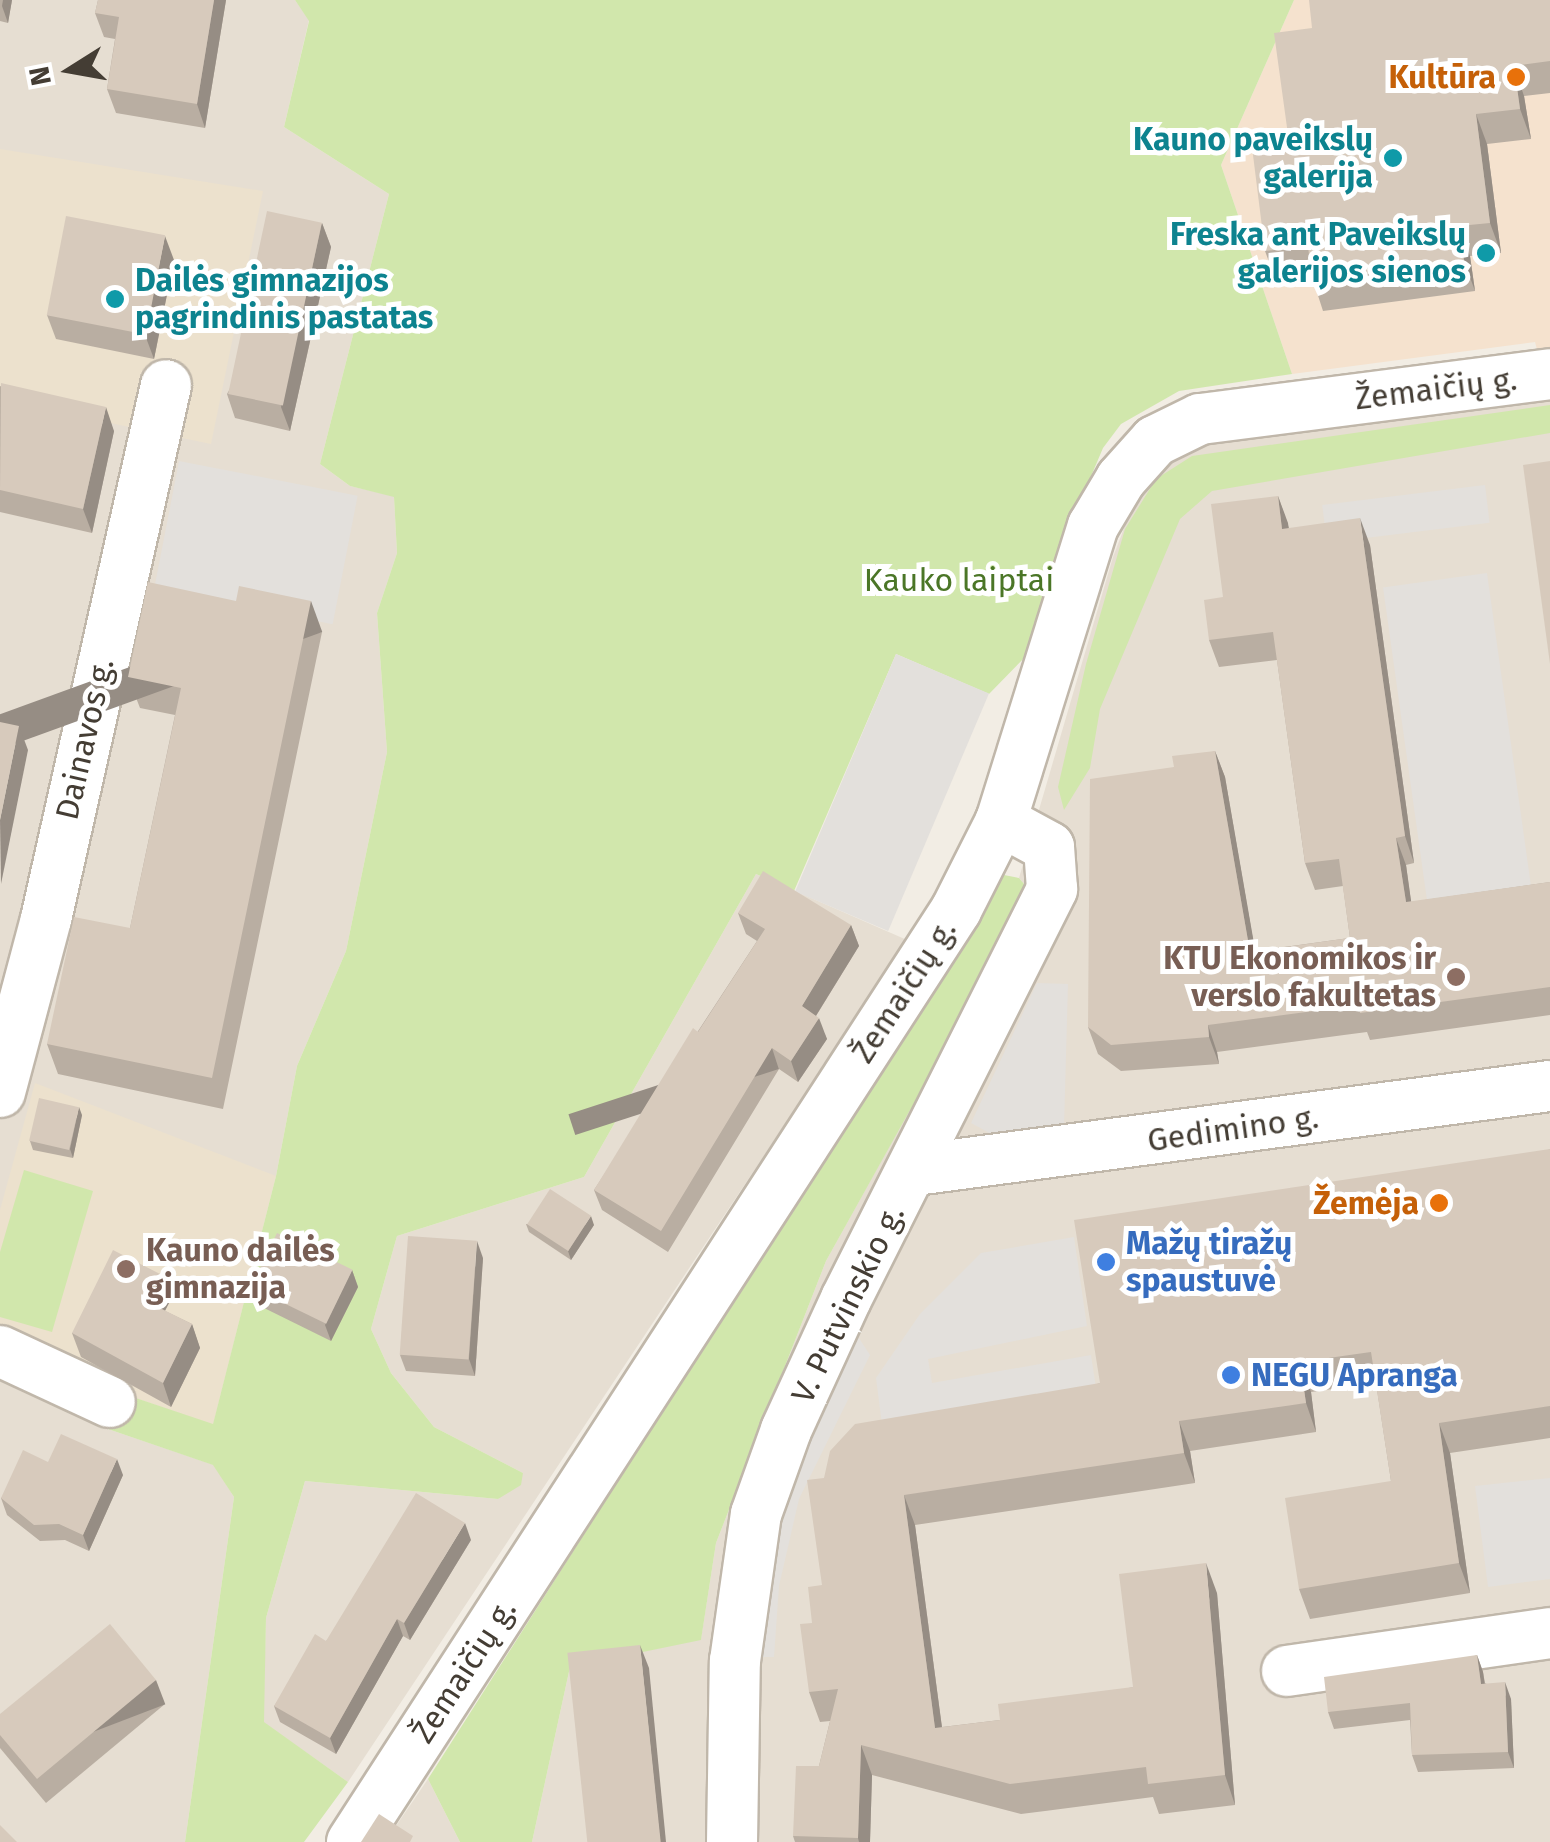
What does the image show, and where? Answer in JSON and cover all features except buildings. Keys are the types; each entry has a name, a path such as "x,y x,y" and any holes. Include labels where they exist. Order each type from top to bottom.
{"street":[{"name":"Žemaičių g.","path":"352,1842 956,910 1001,821 1092,526 1104,501 1155,441 1200,420 1550,374"},
{"name":"Dainavos g.","path":"0,1092 46,919 166,385"},
{"name":"V. Putvinskio g.","path":"732,1842 734,1660 756,1514 846,1299 915,1170 1052,889 1049,847 1001,821"},
{"name":"Gedimino g.","path":"915,1170 1550,1086"},
{"path":"0,1351 110,1402"},
{"path":"1287,1671 1550,1633"}],"shaded area":[{"path":"0,0 295,0 309,20 284,127 389,194 320,464 350,486 394,496 397,553 377,613 387,752 346,951 297,1066 276,1176 110,1402 105,1428 214,1465 234,1497 185,1842 0,1842"},
{"name":"Kauno paveikslų galerija","path":"1294,0 1550,0 1550,352 1538,353 1535,342 1292,374 1221,165"},
{"path":"0,149 263,191 211,444 0,400"},
{"path":"1550,399 1550,1842 532,1842 570,1667 701,1639 716,1543 826,1261 910,1109 948,1079 1030,891 1019,878 1113,557 1138,492 1173,459 1212,444"},
{"path":"179,461 358,496 333,624 154,590"},
{"path":"1485,485 1490,523 1327,543 1322,505"},
{"path":"1487,573 1534,906 1430,920 1383,588"},
{"path":"896,654 989,693 888,931 795,891"},
{"path":"756,874 907,940 348,1782 263,1722 266,1618 305,1481 498,1499 523,1473 434,1427 391,1373 371,1329 397,1236 584,1177"},
{"path":"1037,983 1068,984 1064,1128 997,1137 971,1123"},
{"name":"Kauno dailės gimnazija","path":"35,1083 276,1176 213,1425 115,1391 0,1328 0,1210"},
{"path":"1074,1237 1087,1326 928,1359 932,1383 1091,1355 1100,1414 885,1448 876,1378 920,1314 981,1253"},
{"path":"851,1326 870,1355 799,1499 779,1586 774,1657 747,1657 752,1593"},
{"path":"1550,1478 1550,1579 1488,1587 1475,1486"},
{"path":"428,1779 460,1842 385,1842"}],"green space":[{"name":"Kauko laiptai","path":"295,0 1294,0 1221,165 1292,374 1179,391 1121,424 1103,448 1072,521 1032,650 989,694 896,654 794,891 756,874 584,1177 397,1236 371,1329 391,1373 434,1427 523,1473 521,1485 498,1499 305,1481 266,1618 264,1722 348,1782 304,1842 185,1842 234,1497 213,1465 105,1428 115,1391 213,1424 276,1176 297,1066 346,951 387,752 377,613 397,553 394,497 350,486 320,464 389,194 284,127 309,21"},
{"path":"1550,405 1550,433 1212,491 1180,519 1100,709 1090,768 1064,810 1058,787 1086,664 1125,529 1156,479 1192,456"},
{"path":"1004,875 1019,878 1030,891 948,1079 910,1110 826,1261 716,1543 701,1640 570,1667 532,1842 460,1842 428,1779"},
{"path":"24,1170 93,1191 52,1332 0,1317 0,1252"}],"place":[{"name":"Kultūra","path":"1516,77"},
{"name":"Kauno paveikslų galerija","path":"1393,158"},
{"name":"Freska ant Paveikslų galerijos sienos","path":"1486,253"},
{"name":"Dailės gimnazijos pagrindinis pastatas","path":"115,299"},
{"name":"KTU Ekonomikos ir verslo fakultetas","path":"1456,977"},
{"name":"Žemėja","path":"1439,1203"},
{"name":"Mažų tiražų spaustuvė","path":"1106,1262"},
{"name":"Kauno dailės gimnazija","path":"126,1269"},
{"name":"NEGU Apranga","path":"1231,1375"}]}
